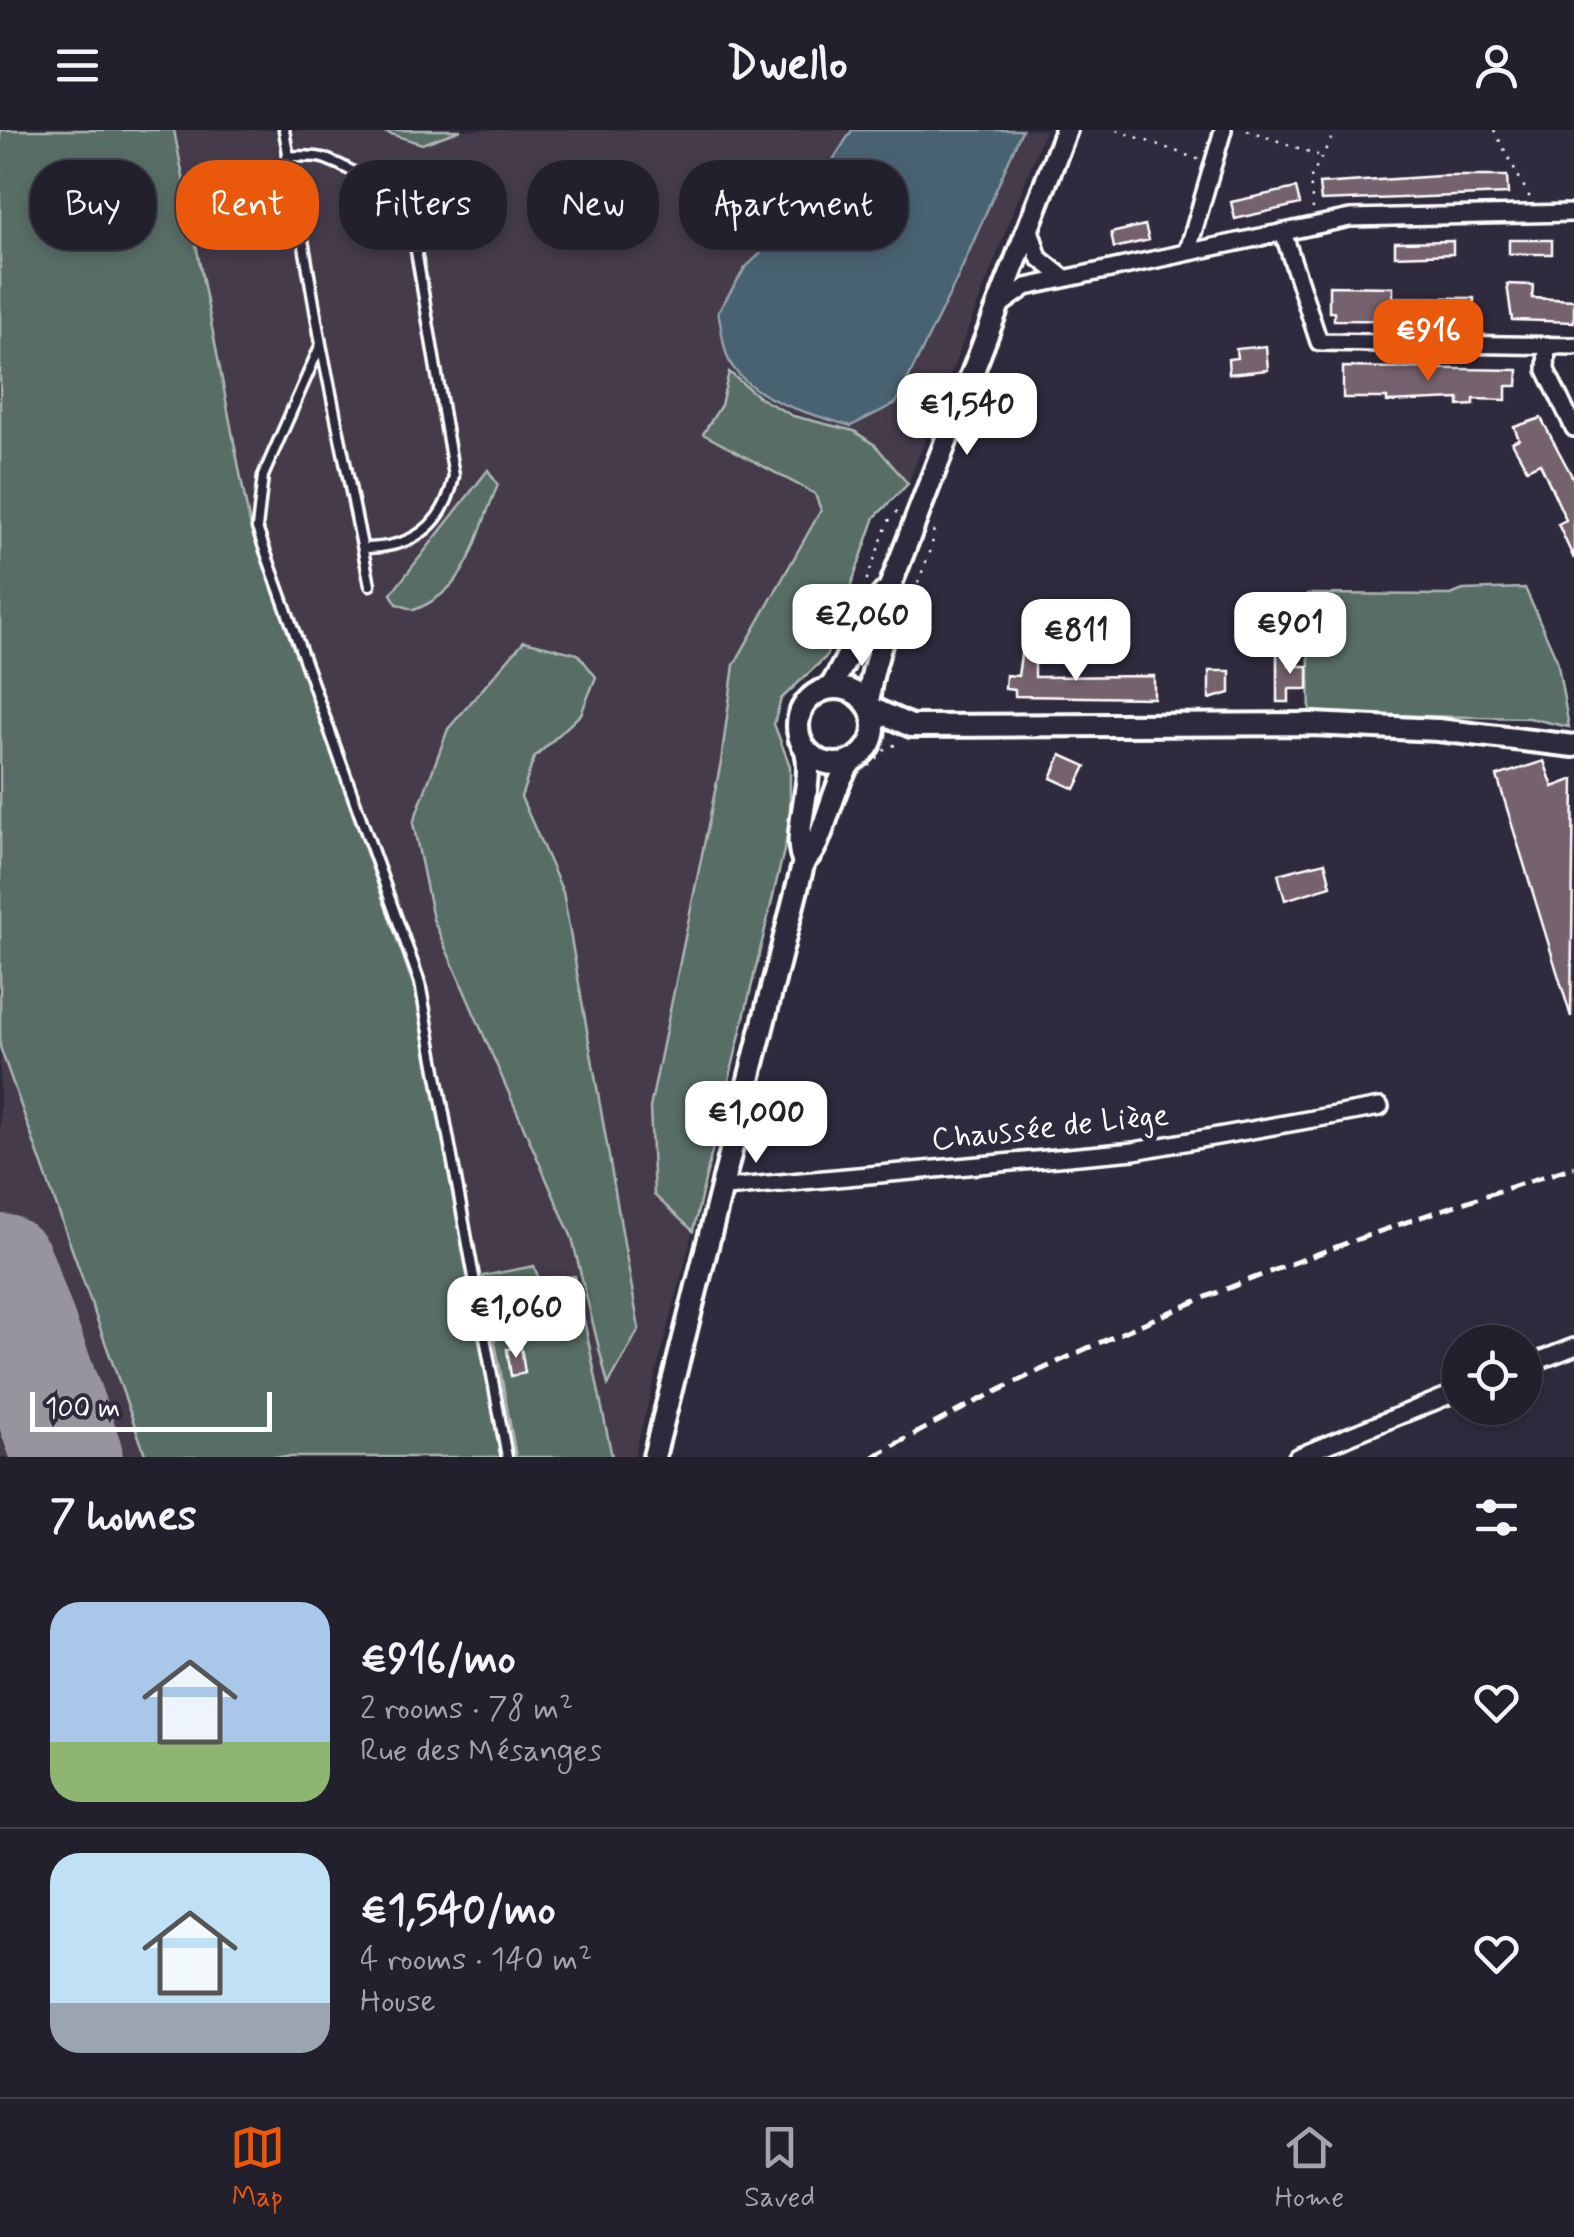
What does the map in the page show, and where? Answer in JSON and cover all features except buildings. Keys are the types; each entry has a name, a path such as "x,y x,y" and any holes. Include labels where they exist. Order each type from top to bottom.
{"main road":[{"path":"804,861 814,854 835,783 858,757 874,728 869,707 870,671 892,603 889,590 1066,130"},
{"path":"830,688 852,654 878,597 889,590"},
{"path":"654,1457 725,1188 804,861 799,847 810,778 806,751 799,739 800,713 817,693 830,688 852,691 869,707 911,726 1312,724 1438,730 1574,746"},
{"path":"806,751 828,764 858,757 911,726"}],"street":[{"path":"1188,250 1223,130"},
{"path":"997,308 1026,287 1350,218 1574,213"},
{"path":"1028,226 1040,258 1064,278"},
{"path":"1283,232 1318,342 1574,346"},
{"path":"1548,345 1546,370 1574,428"},
{"name":"Chaussée de Liège","path":"725,1188 1134,1151 1380,1106"},
{"path":"1542,1359 1574,1347"},
{"path":"1297,1457 1442,1397"}],"lane":[{"path":"284,130 321,344 370,586"},
{"path":"287,156 325,158 395,200 404,209 414,233 454,476 442,512 414,540 393,548 363,548"},
{"path":"321,344 263,476 257,528 420,983 507,1457"}],"path":[{"path":"1117,130 1210,164"},
{"path":"1247,130 1319,156"},
{"path":"1316,225 1310,179 1336,130"},
{"path":"1494,130 1525,184 1535,214"}],"shaded area":[{"path":"0,130 1045,130 908,484 875,517 826,657 781,699 774,724 790,766 790,825 693,1231 634,1457 0,1457"}],"green space":[{"path":"0,130 174,130 180,160 176,160 176,250 197,250 249,520 415,990 501,1457 146,1457 0,1047"},
{"path":"378,130 461,130 422,144"},
{"path":"729,372 760,398 793,416 854,431 875,445 908,484 875,517 826,657 781,699 774,724 790,766 790,825 693,1231 654,1195 650,1108 721,762 734,665 821,510 815,494 703,434 721,405"},
{"path":"488,470 498,485 460,574 434,600 414,610 397,604 391,594"},
{"path":"1525,588 1557,660 1569,727 1529,718 1310,714 1307,594 1451,595 1463,590"},
{"path":"524,641 578,654 596,677 581,714 534,758 521,797 563,892 639,1329 608,1385 572,1238 433,919 413,823 448,729"},
{"path":"534,1266 539,1279 575,1276 612,1457 516,1457 483,1276"}],"water":[{"path":"852,130 1022,130 958,277 896,403 851,426 786,405 743,379 727,354 718,312 745,268 764,250 908,250 908,160 833,160"}],"taxiway":[{"path":"49,1405 66,1457"}],"runway":[{"path":"0,1269 68,1457"}],"railway":[{"path":"873,1457 1043,1369 1216,1293 1392,1227 1574,1167"}]}
